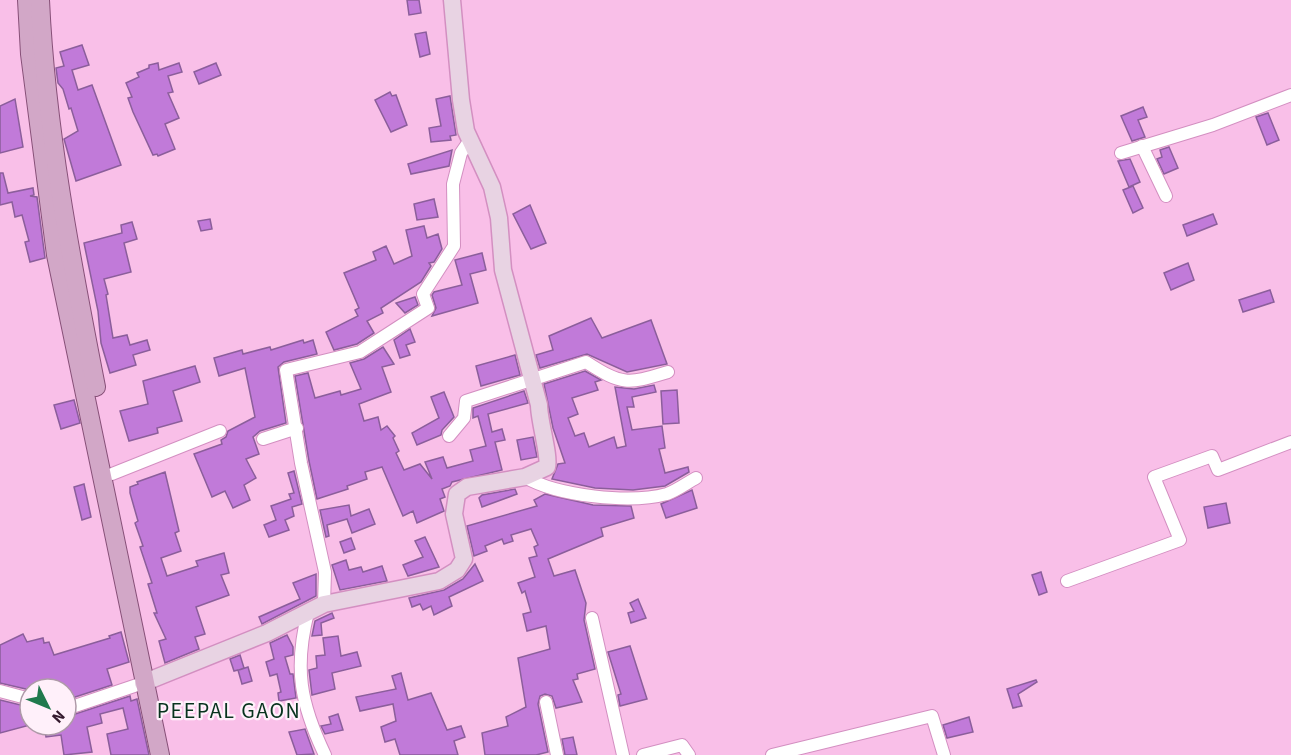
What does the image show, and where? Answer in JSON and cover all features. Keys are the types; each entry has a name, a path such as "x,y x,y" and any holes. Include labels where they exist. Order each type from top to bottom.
{"main road":[{"path":"27,0 30,54 56,255 148,681 171,755"},
{"path":"40,0 43,50 69,252 112,474 160,755"}],"street":[{"path":"78,705 148,681 267,633 324,604 439,580 458,570 464,559 454,514 457,494 467,487 525,477 547,467 549,461 532,379 503,270 499,218 492,187 470,140 461,100 452,0"},
{"path":"1120,153 1213,125 1291,95"},
{"path":"324,604 325,572 286,370 360,352 428,308 423,294 454,246 453,184 461,153 470,140"},
{"path":"1142,146 1166,196"},
{"path":"449,436 464,418 466,401 586,362 611,379 633,383 669,372"},
{"path":"262,439 297,428"},
{"path":"112,474 220,431"},
{"path":"1067,581 1180,540 1154,477 1212,456 1218,470 1291,442"},
{"path":"525,477 540,486 554,489 636,498 668,493 696,478"},
{"path":"308,612 300,646 301,686 315,733 325,755"},
{"path":"592,618 622,755"},
{"path":"0,692 18,696"},
{"path":"546,702 557,755"},
{"path":"771,755 933,716 944,755"},
{"path":"643,755 682,746 690,755"}],"building":[{"path":"407,0 419,0 421,13 409,15"},
{"path":"426,32 430,54 420,57 415,34"},
{"path":"82,45 89,65 72,70 78,90 92,85 121,165 76,181 64,139 78,131 71,108 69,109 63,89 58,83 56,68 64,66 60,52"},
{"path":"158,63 159,70 179,63 182,72 168,76 173,92 168,93 179,118 165,124 175,149 158,156 153,155 133,112 128,98 132,97 126,83 139,77 137,73 149,68 149,65"},
{"path":"216,63 221,75 199,84 194,72"},
{"path":"390,92 392,96 396,95 407,125 391,132 375,100"},
{"path":"450,96 456,135 450,136 451,140 431,142 429,128 441,126 436,99"},
{"path":"15,99 23,147 0,153 0,106"},
{"path":"1143,107 1147,117 1138,120 1145,137 1132,141 1121,116"},
{"path":"1268,113 1279,140 1267,145 1256,117"},
{"path":"1169,147 1178,168 1164,174 1157,159 1162,157 1160,150"},
{"path":"452,150 449,166 411,174 408,164"},
{"path":"1130,159 1140,182 1129,187 1118,161"},
{"path":"0,173 3,173 8,193 33,188 34,195 30,196 37,197 45,258 30,262 25,242 29,241 22,215 15,217 12,202 0,205"},
{"path":"1133,186 1143,208 1133,213 1123,190"},
{"path":"434,199 438,217 417,220 414,204"},
{"path":"530,205 546,243 531,249 513,214"},
{"path":"1213,214 1217,224 1187,236 1183,225"},
{"path":"210,219 212,229 201,231 198,221"},
{"path":"132,222 137,239 124,243 131,272 104,279 108,294 106,295 113,338 127,335 130,345 147,340 150,350 133,355 136,365 110,373 101,343 98,311 84,243 122,233 121,225"},
{"path":"424,226 427,238 438,234 442,249 434,262 429,263 431,266 421,282 381,308 383,313 367,321 374,333 357,344 334,350 326,332 358,316 355,310 359,308 344,273 376,260 373,252 386,246 394,264 412,256 406,230"},
{"path":"482,253 486,270 470,274 478,303 432,316 436,308 432,295 434,292 462,285 455,260"},
{"path":"1188,263 1194,280 1171,290 1164,273"},
{"path":"1270,290 1274,302 1243,312 1239,300"},
{"path":"415,297 418,305 405,313 396,303"},
{"path":"591,318 602,338 651,320 667,364 627,372 587,354 540,368 536,355 553,350 549,336"},
{"path":"410,329 415,342 406,345 410,355 400,358 394,340"},
{"path":"303,340 304,343 313,340 317,354 284,362 278,367 286,423 260,431 253,437 259,454 246,459 256,478 244,485 250,500 233,508 225,491 212,497 194,454 222,444 221,440 226,437 228,431 255,417 245,368 219,376 214,358 242,350 243,354 270,347 271,350"},
{"path":"383,347 394,364 382,367 391,392 359,404 364,421 378,417 381,430 387,426 395,436 393,438 399,451 396,453 404,470 420,464 432,479 425,462 443,457 447,468 473,461 470,450 486,446 478,416 473,418 473,408 524,391 528,403 488,414 492,432 502,429 505,440 495,442 502,470 452,482 450,486 442,489 445,497 440,499 444,511 417,523 413,511 403,516 382,467 365,472 367,479 347,486 348,489 317,499 309,461 295,376 308,373 315,398 340,391 341,395 361,389 350,363 364,359"},
{"path":"515,355 520,375 481,386 476,366"},
{"path":"195,366 200,382 173,391 182,421 157,428 158,433 129,441 120,411 148,404 143,381"},
{"path":"585,371 601,380 595,382 598,390 572,398 578,414 568,418 575,436 584,433 589,447 614,437 617,448 626,446 615,387 634,389 654,385 656,392 632,397 634,407 627,407 632,430 662,426 665,448 659,449 665,473 688,467 689,472 665,486 633,490 595,488 552,479 558,464 565,463 553,428 544,384"},
{"path":"677,390 679,423 663,424 661,391"},
{"path":"444,392 454,417 442,430 441,435 417,445 412,433 439,418 431,397"},
{"path":"74,400 80,423 61,429 54,405"},
{"path":"533,437 537,457 521,460 517,440"},
{"path":"294,471 302,504 292,507 294,516 285,520 289,530 269,537 264,525 276,520 271,506 291,499 289,494 294,493 288,473"},
{"path":"165,472 179,531 175,533 181,551 161,558 167,576 198,566 196,561 224,553 229,573 221,575 229,595 196,607 205,634 195,637 199,649 165,663 159,641 166,639 154,613 157,613 148,584 152,583 140,547 143,546 135,523 138,521 130,487 138,484 137,482"},
{"path":"84,484 91,517 82,520 74,487"},
{"path":"515,489 517,494 482,507 479,498 482,495"},
{"path":"692,490 697,508 666,518 661,504"},
{"path":"545,494 593,505 631,506 634,518 601,528 603,536 548,559 554,576 575,570 586,603 584,620 595,669 577,674 578,679 573,680 582,702 556,708 552,696 545,694 540,696 538,704 548,752 536,755 485,755 482,733 508,726 506,717 526,707 518,658 550,649 546,626 527,631 523,614 531,612 525,591 522,593 518,583 535,577 529,558 537,556 534,547 538,545 531,529 511,535 513,541 504,544 502,539 485,546 487,551 474,556 467,526 537,506 534,500"},
{"path":"1226,503 1230,523 1208,528 1204,507"},
{"path":"349,505 351,516 369,509 375,524 352,533 347,519 327,525 329,536 326,537 320,510"},
{"path":"425,537 439,567 408,576 403,565 423,557 415,541"},
{"path":"351,538 355,549 344,553 340,542"},
{"path":"346,560 349,570 361,567 363,572 382,566 387,581 340,590 332,565"},
{"path":"475,564 483,581 449,597 452,606 434,615 431,606 423,610 420,604 412,607 409,598 444,590 463,579"},
{"path":"1041,572 1047,592 1039,595 1032,575"},
{"path":"316,574 316,596 262,624 259,617 300,599 293,583"},
{"path":"638,599 646,618 631,623 628,613 634,611 630,603"},
{"path":"332,613 334,618 321,623 322,635 312,636 315,621"},
{"path":"121,632 129,662 107,669 112,685 78,696 78,677 18,677 18,687 0,683 0,645 23,634 27,642 43,638 44,643 49,642 54,655 110,638 109,636"},
{"path":"287,635 293,647 293,655 285,657 290,674 293,674 296,698 279,701 278,693 281,692 277,674 270,676 266,662 274,659 270,643"},
{"path":"338,636 341,656 357,652 361,666 332,673 335,689 312,695 309,670 317,668 316,656 325,655 323,638"},
{"path":"630,646 647,699 620,706 618,695 621,694 608,652"},
{"path":"240,655 244,668 239,670 248,667 252,681 242,684 238,670 234,671 230,659"},
{"path":"401,673 408,700 431,693 447,730 461,726 465,737 454,741 458,755 400,755 395,739 385,742 381,727 396,721 393,704 360,711 356,697 396,689 392,676"},
{"path":"1036,680 1037,682 1018,694 1022,706 1013,708 1007,689"},
{"path":"130,696 131,701 137,699 149,755 111,755 107,734 128,729 123,708 100,714 102,723 87,727 92,752 64,755 61,737 78,737 78,713"},
{"path":"0,700 18,704 18,728 0,733"},
{"path":"338,714 343,730 325,734 321,726 331,724 329,717"},
{"path":"969,717 973,732 947,738 943,725"},
{"path":"305,729 314,754 297,755 289,732"},
{"path":"573,737 577,755 565,755 562,739"}],"district":[{"name":"PEEPAL GAON","path":"229,711"}]}
